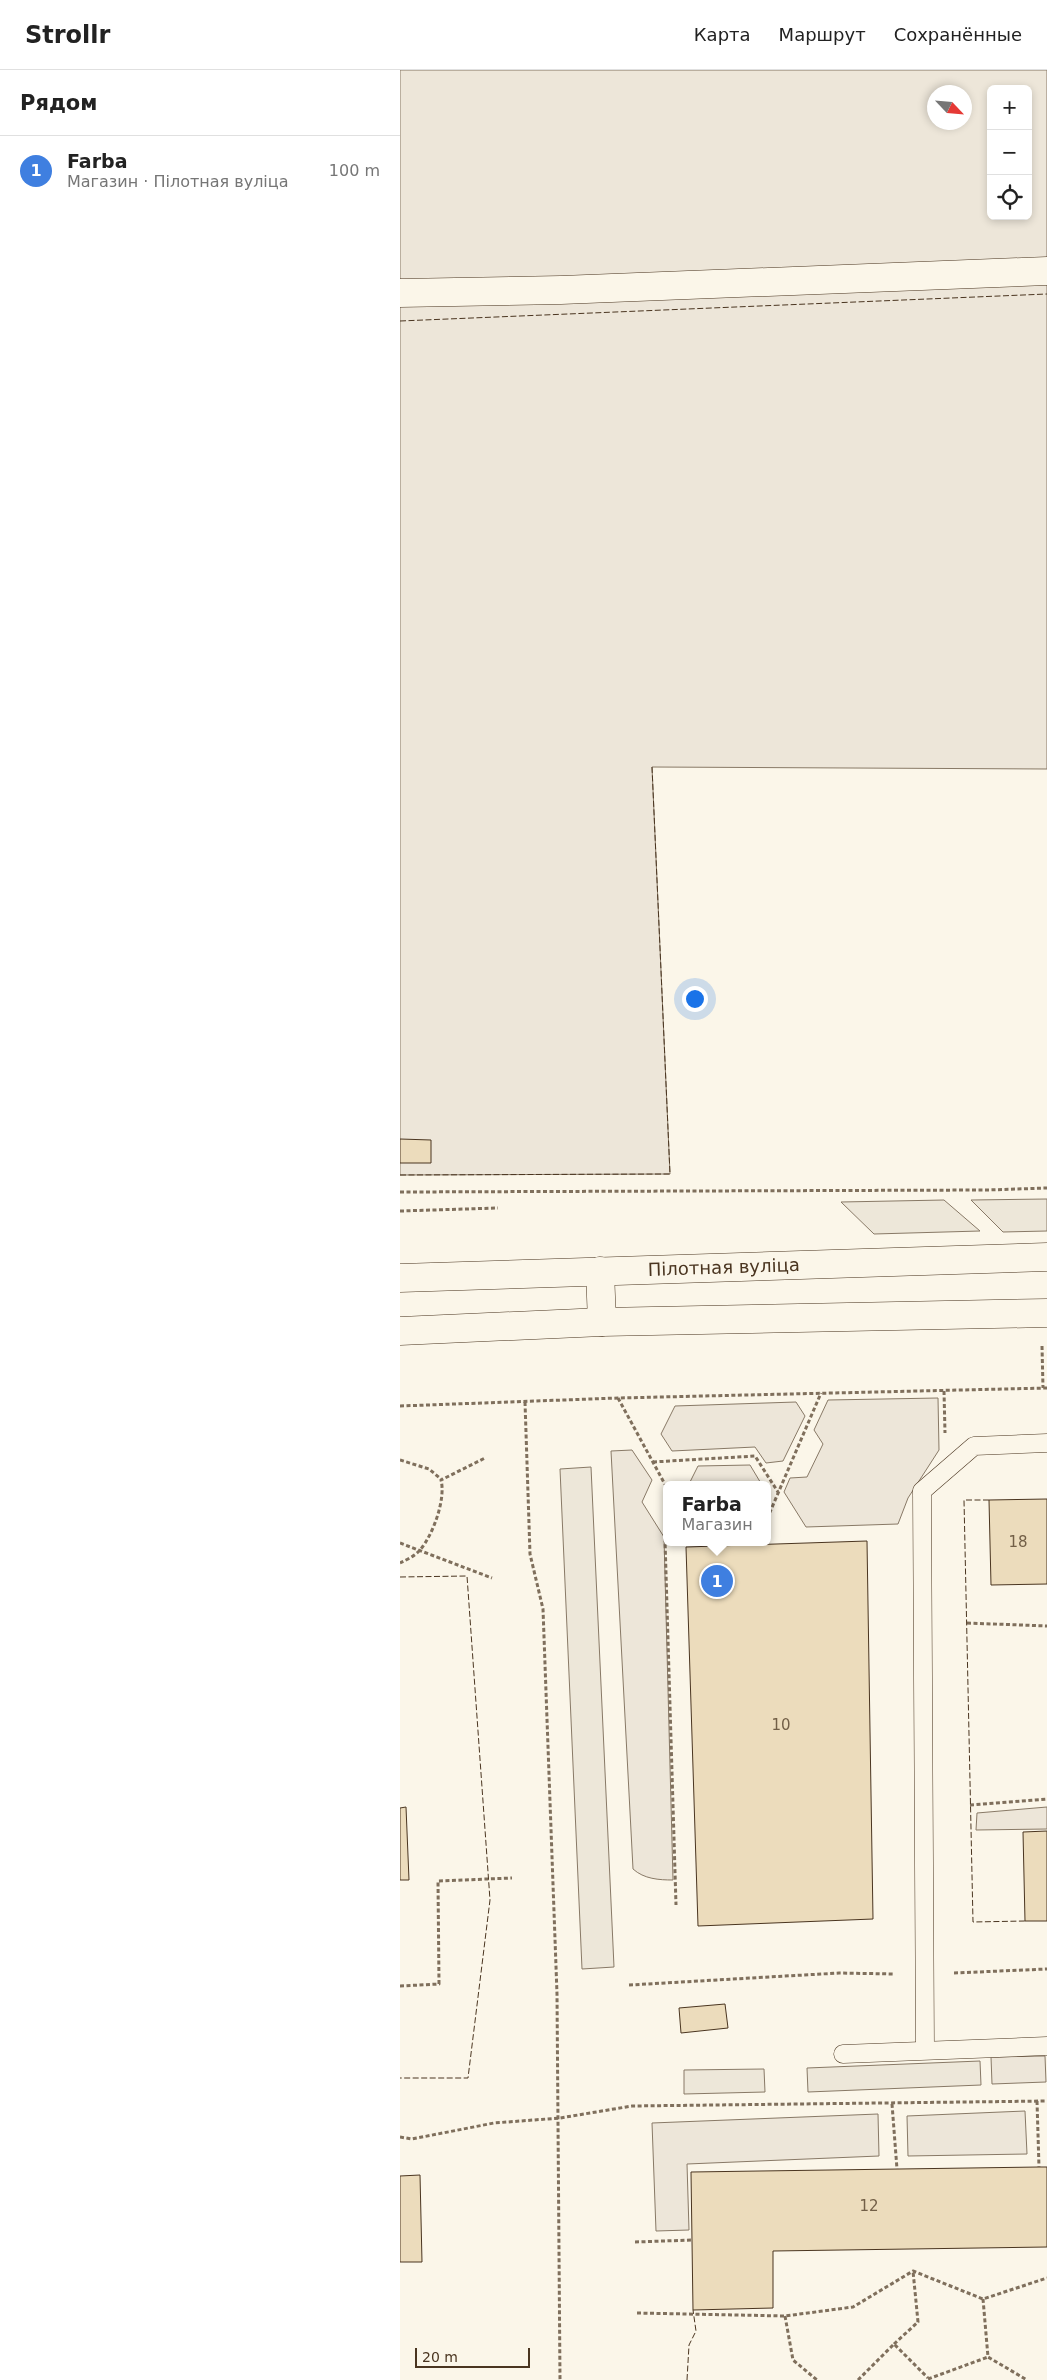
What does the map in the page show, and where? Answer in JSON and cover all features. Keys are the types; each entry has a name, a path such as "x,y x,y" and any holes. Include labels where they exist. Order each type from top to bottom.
{"street":[{"path":"400,294 561,290 1047,271"},
{"name":"Пілотная вуліца","path":"400,1278 1047,1257"},
{"path":"600,1271 602,1322"},
{"path":"400,1331 602,1322 1044,1313"}],"lane":[{"path":"926,2050 922,1491 974,1446 1047,1444"},
{"path":"843,2054 1047,2046"}],"path":[{"path":"400,1192 987,1190 1047,1188"},
{"path":"400,1211 498,1208"},
{"path":"400,1406 618,1398 1045,1388 1044,1313"},
{"path":"771,1509 821,1394"},
{"path":"618,1398 663,1481"},
{"path":"526,1402 530,1554 543,1609 560,2118 560,2380"},
{"path":"653,1462 754,1456 771,1481"},
{"path":"441,1480 485,1458"},
{"path":"400,1460 429,1469 441,1480 443,1485 440,1510 420,1550 400,1563"},
{"path":"771,1482 778,1492"},
{"path":"400,1543 492,1578"},
{"path":"665,1546 676,1905"},
{"path":"966,1623 1047,1626"},
{"path":"970,1805 1047,1799"},
{"path":"400,1986 439,1984 438,1881 512,1878"},
{"path":"629,1985 839,1973 925,1975 1047,1968"},
{"path":"1037,2101 1039,2167"},
{"path":"400,2138 412,2139 494,2123 560,2118 632,2106 1047,2101"},
{"path":"892,2104 897,2169"},
{"path":"635,2242 692,2240"},
{"path":"913,2271 983,2299 1047,2278"},
{"path":"637,2313 785,2316 853,2307 913,2271"},
{"path":"858,2380 918,2322 913,2271"},
{"path":"983,2299 988,2357"},
{"path":"785,2316 793,2360 817,2380"},
{"path":"894,2344 927,2379 988,2357"},
{"path":"988,2357 1027,2380"}],"shaded area":[{"path":"400,70 1047,70 1047,769 652,767 670,1174 400,1175"},
{"path":"1047,1199 1047,1231 1003,1232 971,1200"},
{"path":"944,1200 980,1231 874,1234 841,1202"},
{"path":"938,1398 939,1450 908,1498 898,1524 806,1527 784,1492 790,1478 807,1477 823,1444 814,1430 828,1400"},
{"path":"796,1402 805,1416 783,1461 766,1463 755,1447 672,1451 661,1434 675,1406"},
{"path":"632,1450 652,1480 642,1502 663,1535 673,1880 647,1877 633,1869 611,1451"},
{"path":"750,1465 760,1481 690,1481 698,1466"},
{"path":"591,1467 614,1967 582,1969 560,1469"},
{"path":"1047,1807 1047,1829 976,1830 977,1813"},
{"path":"1045,2056 1046,2082 992,2084 991,2057"},
{"path":"980,2061 981,2085 808,2092 807,2068"},
{"path":"764,2069 765,2092 684,2094 684,2070"},
{"path":"1025,2111 1027,2154 908,2156 907,2116"},
{"path":"878,2114 879,2156 687,2164 689,2230 656,2231 652,2123"}],"building":[{"path":"400,1139 431,1140 431,1163 400,1163"},
{"path":"1047,1499 1047,1584 991,1585 989,1500"},
{"path":"867,1541 873,1919 698,1926 686,1547 771,1546 771,1544"},
{"path":"406,1807 409,1880 400,1880 400,1808"},
{"path":"1047,1831 1047,1921 1025,1921 1023,1832"},
{"path":"725,2004 728,2028 681,2033 679,2008"},
{"path":"1047,2167 1047,2247 773,2251 773,2308 693,2310 691,2172"},
{"path":"420,2175 422,2262 400,2262 400,2176"}],"fence":[{"path":"400,321 1047,294"},
{"path":"400,1175 670,1174 652,767"},
{"path":"989,1500 964,1500 973,1922 1025,1921"},
{"path":"400,1577 467,1576 490,1900 468,2078 400,2078"},
{"path":"687,2380 689,2345 696,2331 693,2310"}],"place":[{"name":"Farba","path":"717,1581"}]}
